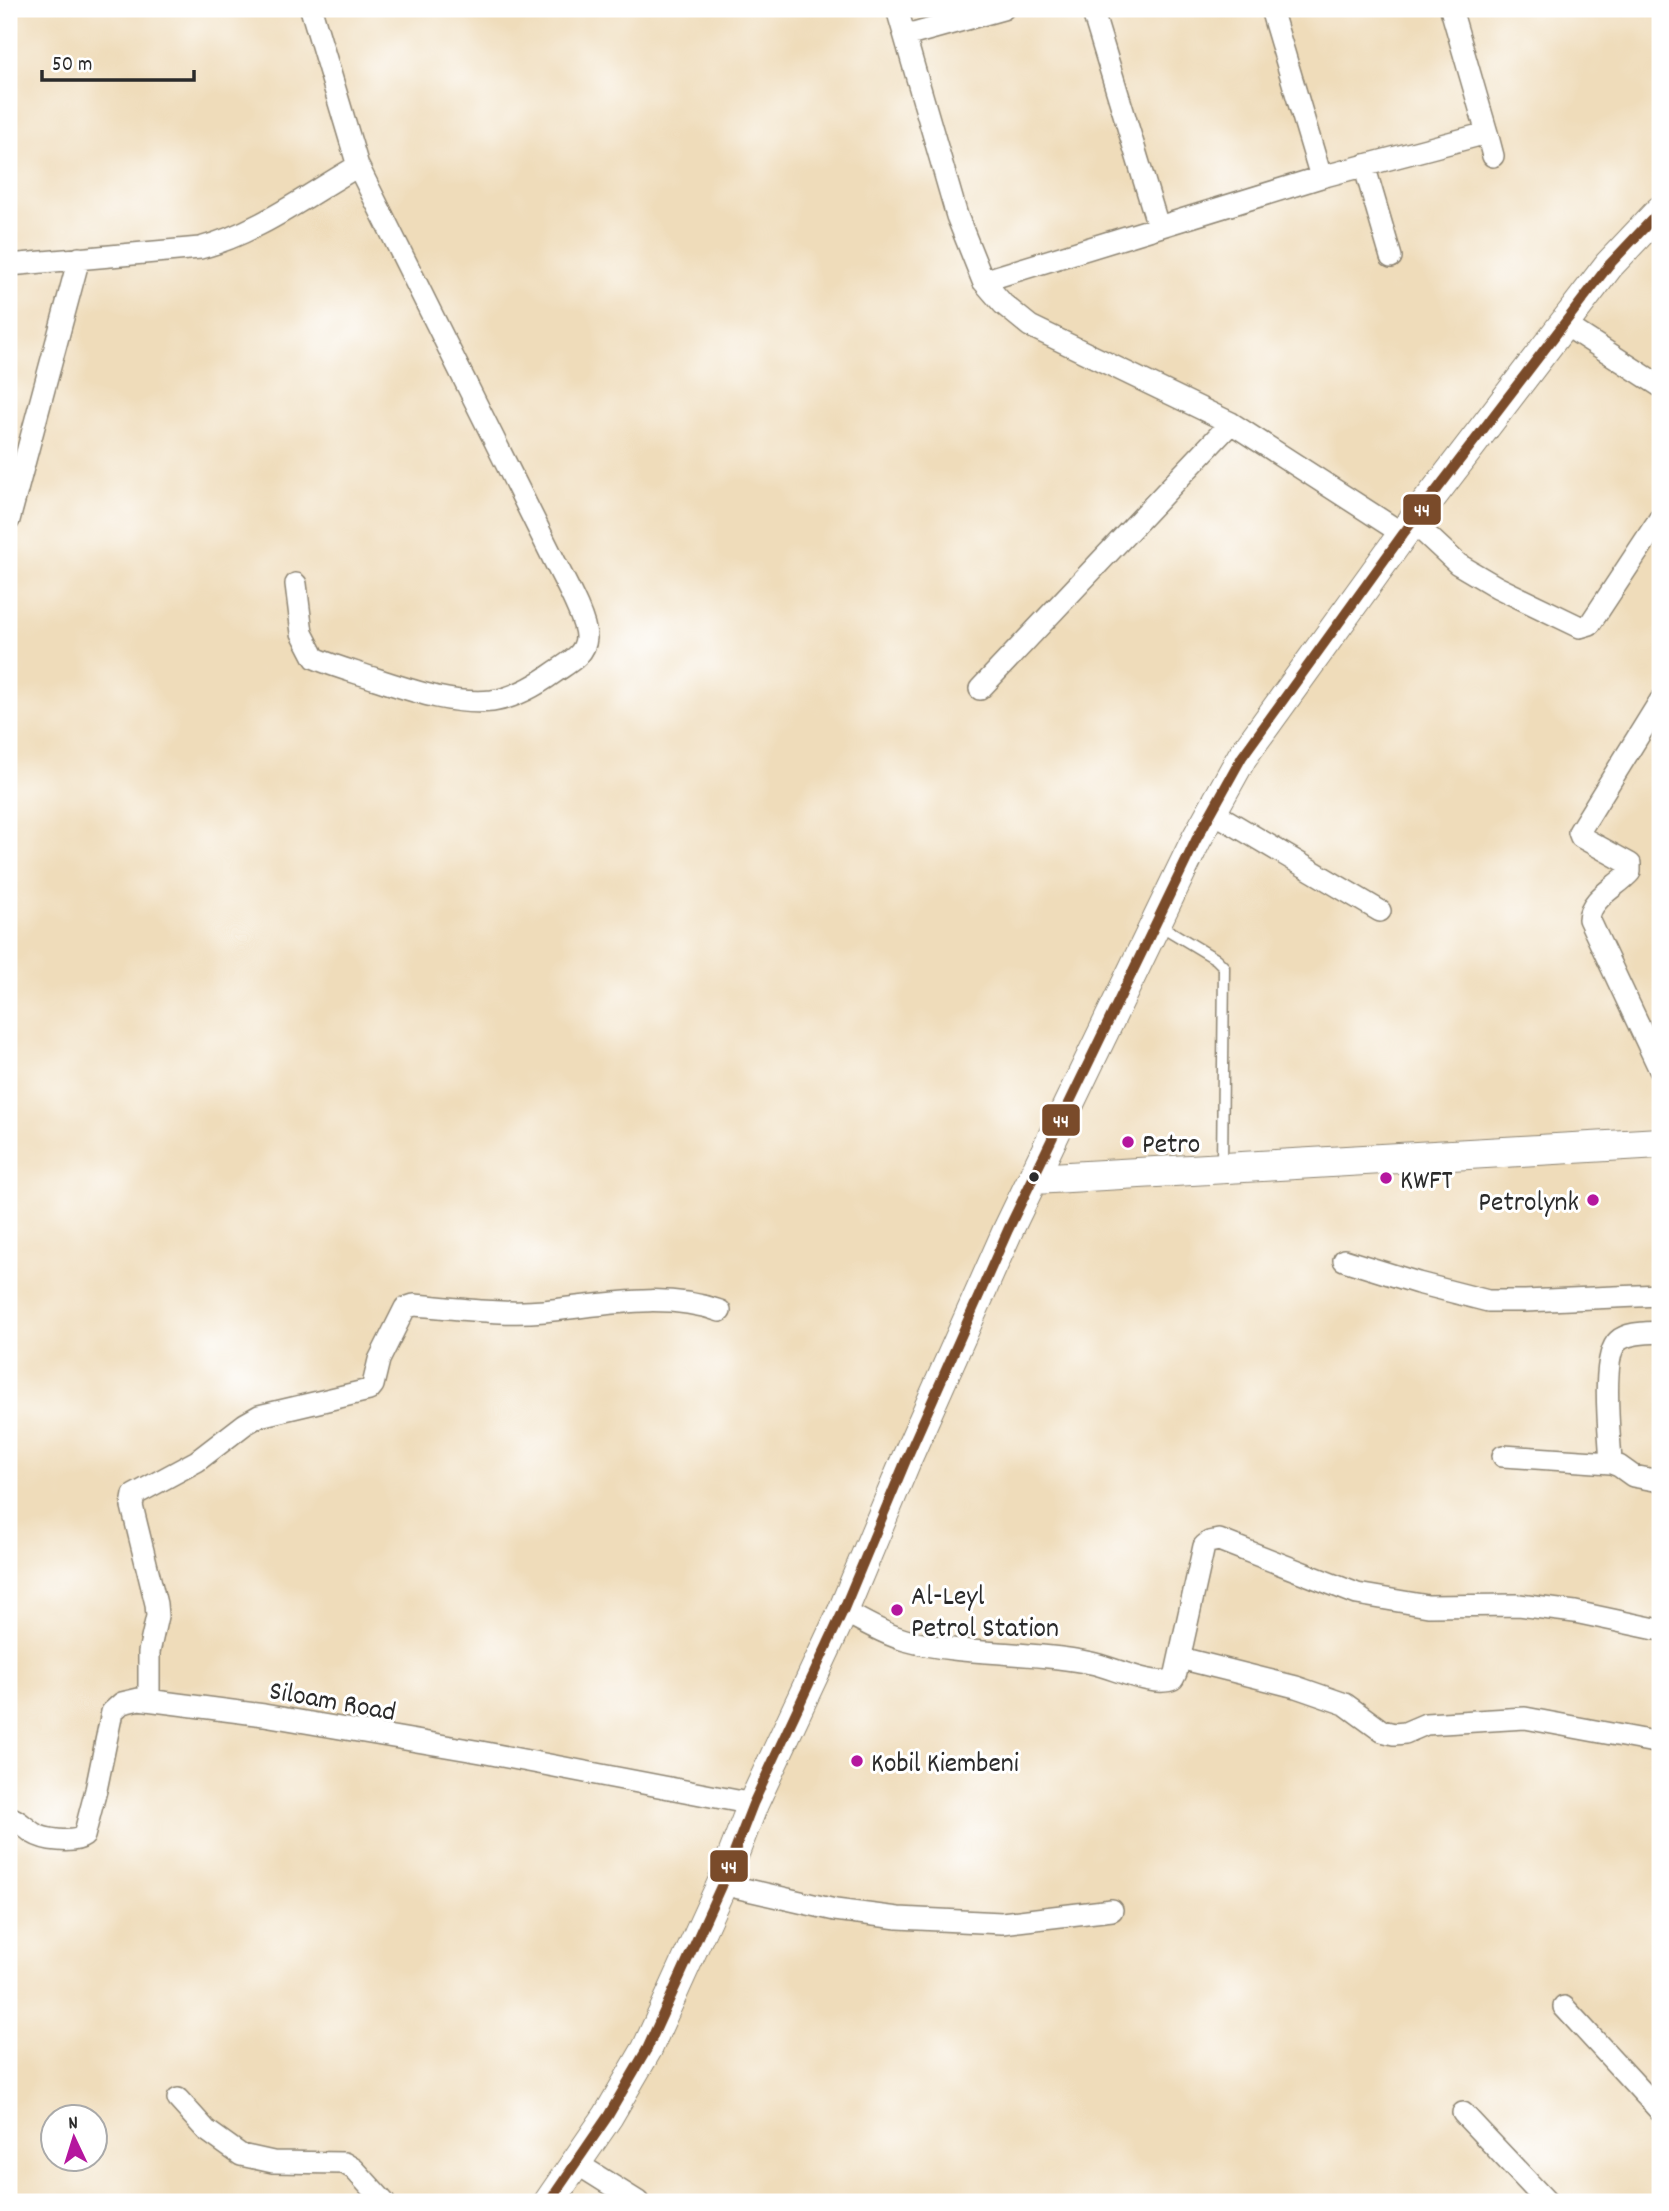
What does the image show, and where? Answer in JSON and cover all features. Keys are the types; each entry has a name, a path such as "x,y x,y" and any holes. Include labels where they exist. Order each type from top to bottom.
{"main road":[{"path":"549,2202 619,2099 648,2049 722,1884 753,1804 843,1611 922,1422 1008,1230 1211,811 1242,757 1408,528 1620,252 1660,211"},
{"path":"1034,1179 1660,1143"}],"street":[{"path":"296,584 302,633 315,658 420,693 478,701 493,701 513,695 575,659 583,650 586,641 581,618 551,554 358,166 311,9"},
{"path":"897,9 957,216 983,281 1003,304 1030,326 1231,423 1408,528 1458,564 1497,587 1580,627 1590,624 1660,518"},
{"path":"906,36 1003,9"},
{"path":"1092,9 1158,226"},
{"path":"1271,9 1321,177"},
{"path":"1451,9 1493,156"},
{"path":"983,281 1321,177 1487,133"},
{"path":"1364,165 1391,257"},
{"path":"9,265 200,248 219,243 282,212 358,166"},
{"path":"9,520 79,258"},
{"path":"1564,324 1660,386"},
{"path":"980,689 1231,423"},
{"path":"1660,701 1579,832 1581,837 1630,864 1630,872 1622,881 1592,903 1588,919 1660,1070"},
{"path":"1211,811 1380,911"},
{"path":"1344,1260 1488,1301 1660,1295"},
{"path":"149,1700 149,1652 157,1616 132,1506 134,1495 197,1461 259,1416 369,1390 373,1385 379,1360 405,1308 414,1305 542,1311 651,1300 692,1303 720,1311"},
{"path":"1611,1463 1607,1371 1609,1354 1619,1339 1634,1334 1660,1332"},
{"path":"1503,1456 1611,1463 1619,1465 1633,1476 1660,1481"},
{"path":"843,1611 891,1636 907,1641 987,1653 1085,1661 1154,1681 1168,1682 1173,1679 1180,1658 1205,1546 1213,1540 1240,1546 1357,1594 1428,1606 1519,1605 1575,1612 1660,1630"},
{"path":"1180,1658 1296,1687 1345,1704 1382,1731 1394,1734 1426,1724 1525,1718 1660,1743"},
{"name":"Siloam Road","path":"9,1816 37,1835 68,1840 82,1838 86,1831 112,1712 122,1703 139,1699 264,1715 481,1752 753,1804"},
{"path":"722,1884 835,1910 898,1918 1002,1923 1112,1910"},
{"path":"1564,2007 1660,2111"},
{"path":"178,2099 205,2130 241,2155 273,2162 344,2163 354,2169 384,2202"},
{"path":"1463,2113 1547,2202"},
{"path":"576,2163 638,2202"}],"lane":[{"path":"1156,922 1216,959 1224,967 1222,1168"}],"transit line":[{"name":"44","path":"549,2202 608,2116 647,2049 722,1884 753,1804 843,1611 906,1460 1008,1230 1196,840 1242,757 1403,534 1609,265 1660,211"}],"place":[{"name":"Petro","path":"1128,1142"},
{"name":"KWFT","path":"1386,1178"},
{"name":"Petrolynk","path":"1593,1200"},
{"name":"Al-Leyl Petrol Station","path":"897,1610"},
{"name":"Kobil Kiembeni","path":"857,1761"}]}
